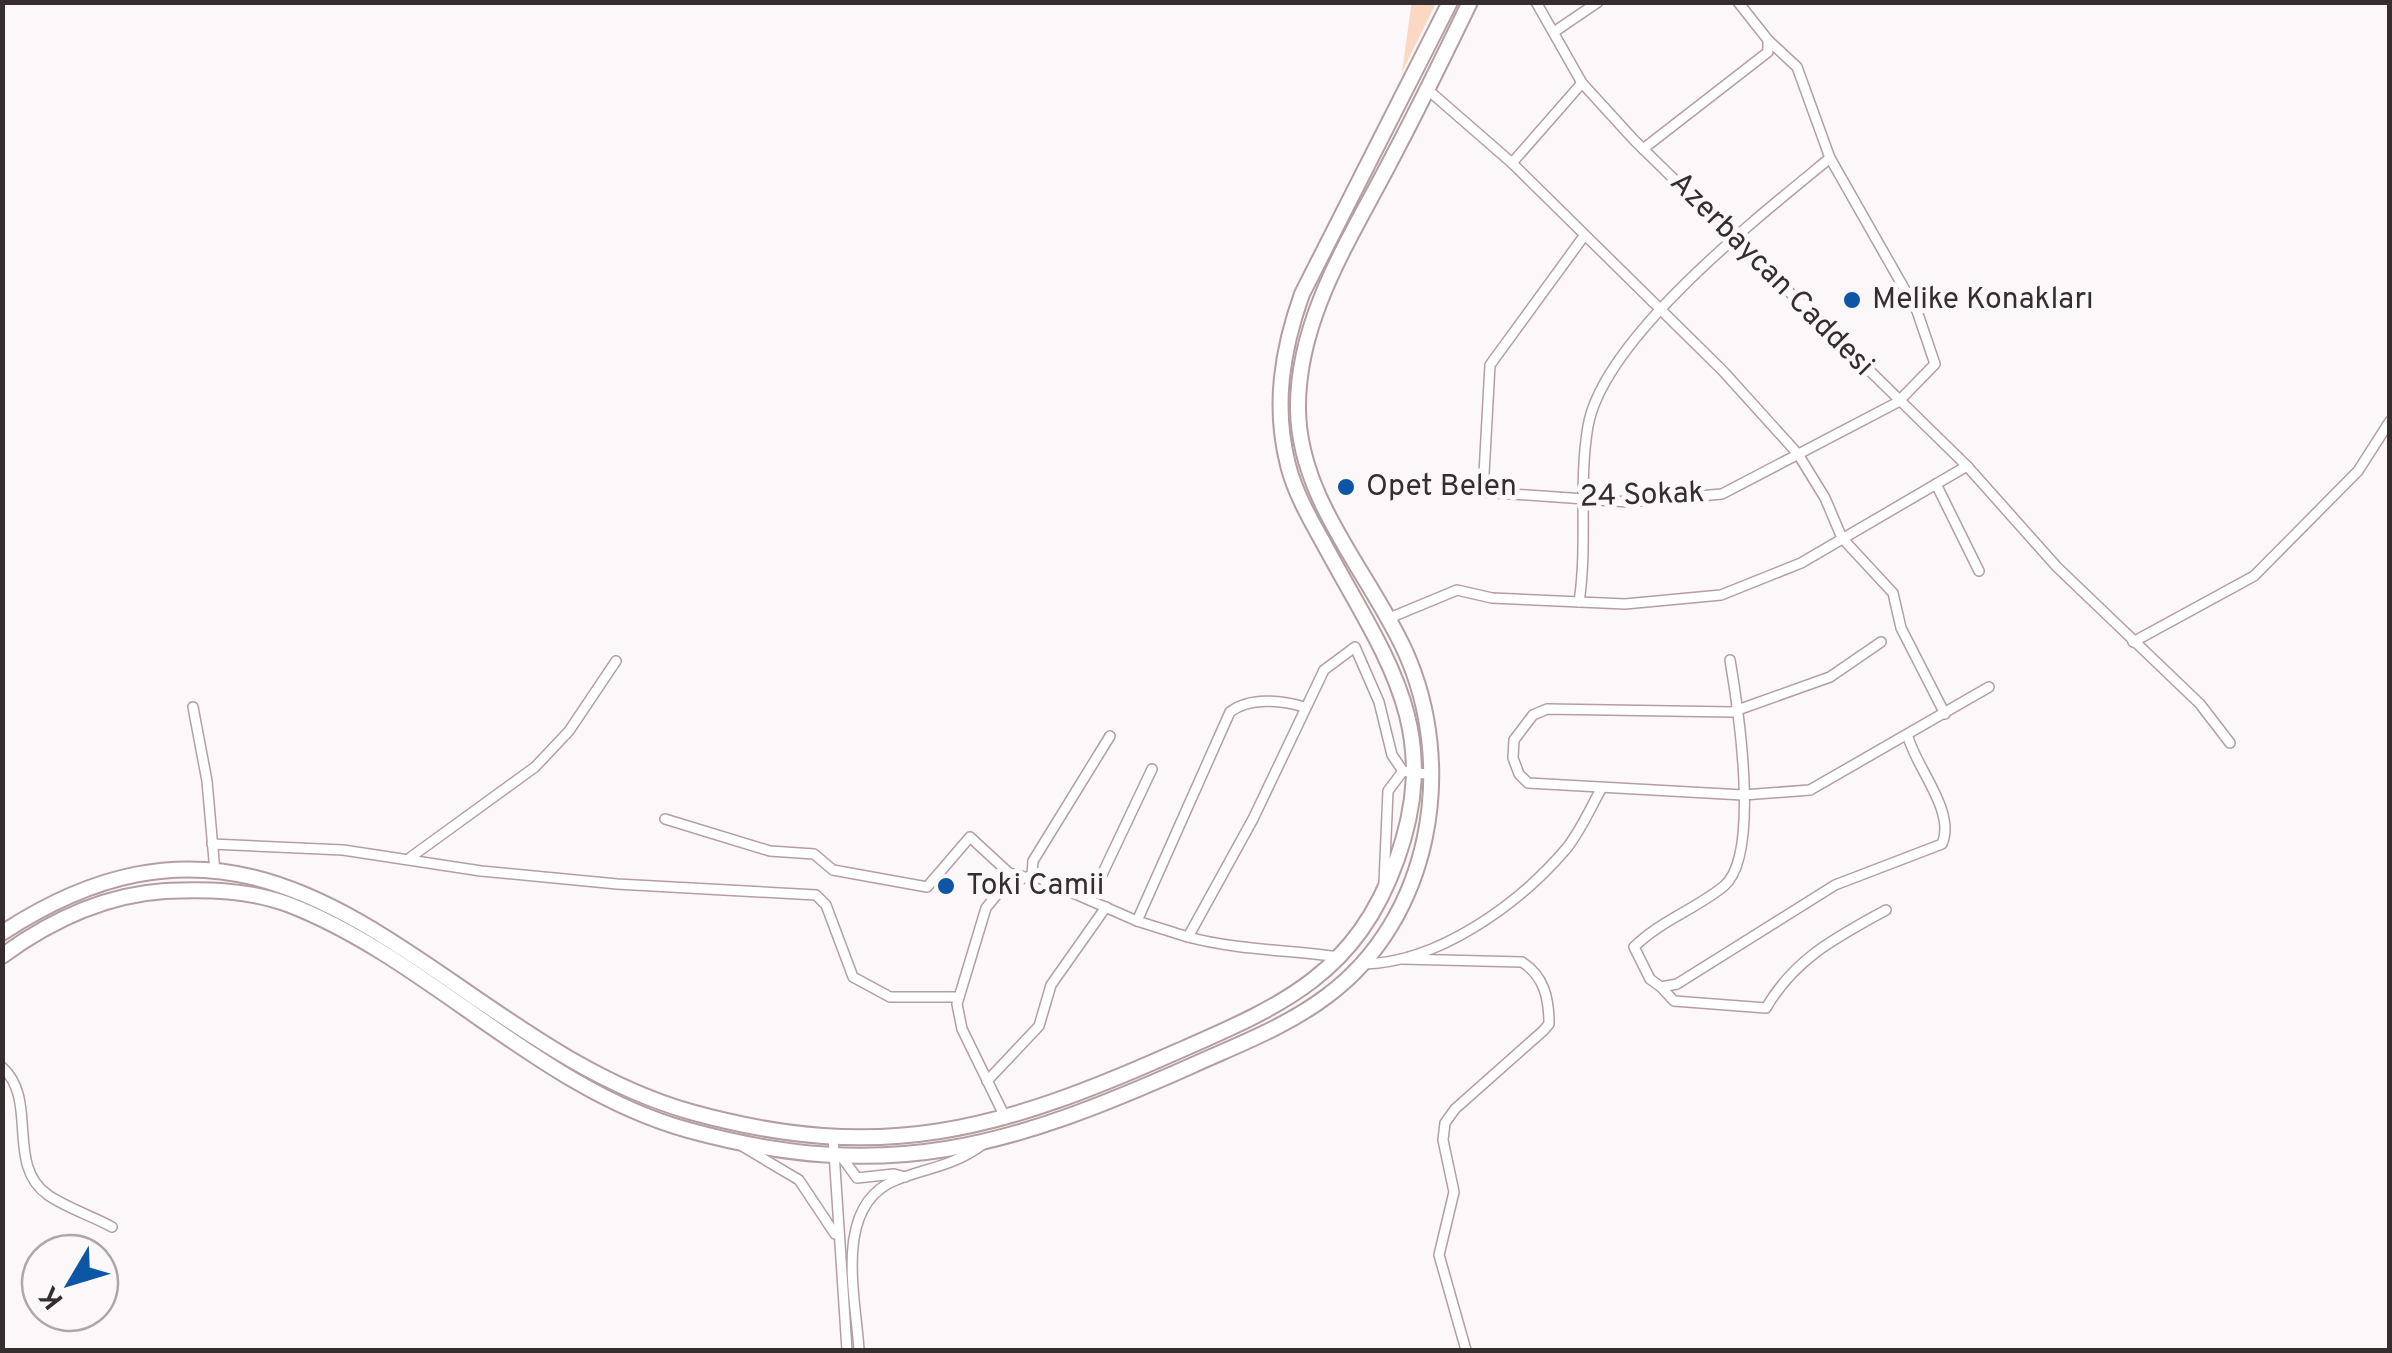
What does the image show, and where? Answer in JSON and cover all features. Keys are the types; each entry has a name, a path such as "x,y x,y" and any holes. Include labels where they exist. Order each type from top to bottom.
{"highway":[{"path":"2,933 44,906 92,885 144,874 198,870 248,874 296,887 351,915 566,1054 652,1099 738,1122 834,1137 906,1136 1006,1119 1062,1101 1240,1024 1318,980 1342,958 1384,898 1412,816 1412,736 1392,670 1303,506 1288,467 1279,416 1288,332 1302,294 1450,2"},
{"path":"2,956 52,922 98,903 147,892 198,889 245,893 290,905 342,931 602,1096 644,1116 735,1141 838,1156 895,1156 983,1144 1068,1118 1248,1040 1329,995 1361,964 1402,904 1418,866 1430,820 1433,775 1430,733 1420,690 1387,619 1320,498 1306,462 1298,415 1300,374 1320,302 1470,2"}],"street":[{"name":"Azerbaycan Caddesi","path":"1536,2 1582,83 1643,149 1967,466 2132,642 2200,704 2230,743"},
{"path":"1579,602 1587,501 1584,467 1596,396 1609,373 1733,235 1830,158 1797,67 1768,40 1738,2"},
{"path":"1554,32 1597,3"},
{"path":"1643,149 1768,52 1768,40"},
{"path":"1512,163 1582,83"},
{"path":"1427,89 1512,163 1723,370 1798,454 1826,498 1842,538 1893,593 1901,628 1945,714"},
{"name":"24 Sokak","path":"1584,236 1490,365 1483,492 1587,501 1722,494 1898,402 1935,364 1917,311 1830,158"},
{"path":"2132,642 2254,576 2358,472 2390,422"},
{"path":"1387,619 1457,590 1492,598 1625,604 1720,595 1784,572 1967,466"},
{"path":"1936,484 1978,571"},
{"path":"1881,642 1830,677 1738,709 1547,709 1522,727 1514,740 1513,758 1518,774 1528,783 1601,790 1743,795 1810,790 1908,737 1989,686"},
{"path":"1188,937 1252,819 1324,670 1354,647 1379,702 1392,755 1410,773 1433,775"},
{"path":"1730,660 1738,709 1743,858 1724,886 1634,947 1650,979 1674,1001 1766,1008 1784,977 1816,949 1886,910"},
{"path":"411,857 535,767 569,731 616,661"},
{"path":"1138,921 1230,712 1240,706 1276,701 1304,707"},
{"path":"193,706 207,781 215,872"},
{"path":"1028,876 1032,861 1110,736"},
{"path":"1660,987 1678,984 1835,885 1942,844 1946,820 1914,758 1908,737"},
{"path":"1090,900 1152,769"},
{"path":"1384,898 1388,791 1410,773"},
{"path":"1402,959 1470,928 1530,884 1568,847 1601,790"},
{"path":"664,818 770,851 814,854 833,870 928,886 970,837 1009,873 1028,876 1138,921 1224,946 1268,946 1342,958"},
{"path":"212,844 273,844 411,857 481,871 617,884 816,895 826,905 853,977 890,997 959,997"},
{"path":"198,870 212,844"},
{"path":"1006,1119 962,1029 959,997 986,908 1004,886 1028,876"},
{"path":"987,1081 1039,1026 1051,985 1106,907"},
{"path":"1361,964 1402,959 1522,962 1537,972 1549,1010 1549,1024 1455,1109 1445,1124 1443,1140 1454,1192 1439,1255 1466,1350"},
{"path":"2,1068 18,1090 28,1172 47,1194 112,1226"},
{"path":"834,1137 847,1350"},
{"path":"735,1141 742,1150 781,1166 807,1188 839,1242"},
{"path":"859,1350 853,1264 856,1225 872,1196 905,1177 956,1163 983,1144"},
{"path":"838,1156 857,1178 894,1174 905,1177"}],"shaded area":[{"path":"1413,3 1436,3 1402,72 1411,7"}],"place":[{"name":"Melike Konakları","path":"1852,300"},
{"name":"Opet Belen","path":"1346,487"},
{"name":"Toki Camii","path":"946,886"}]}
